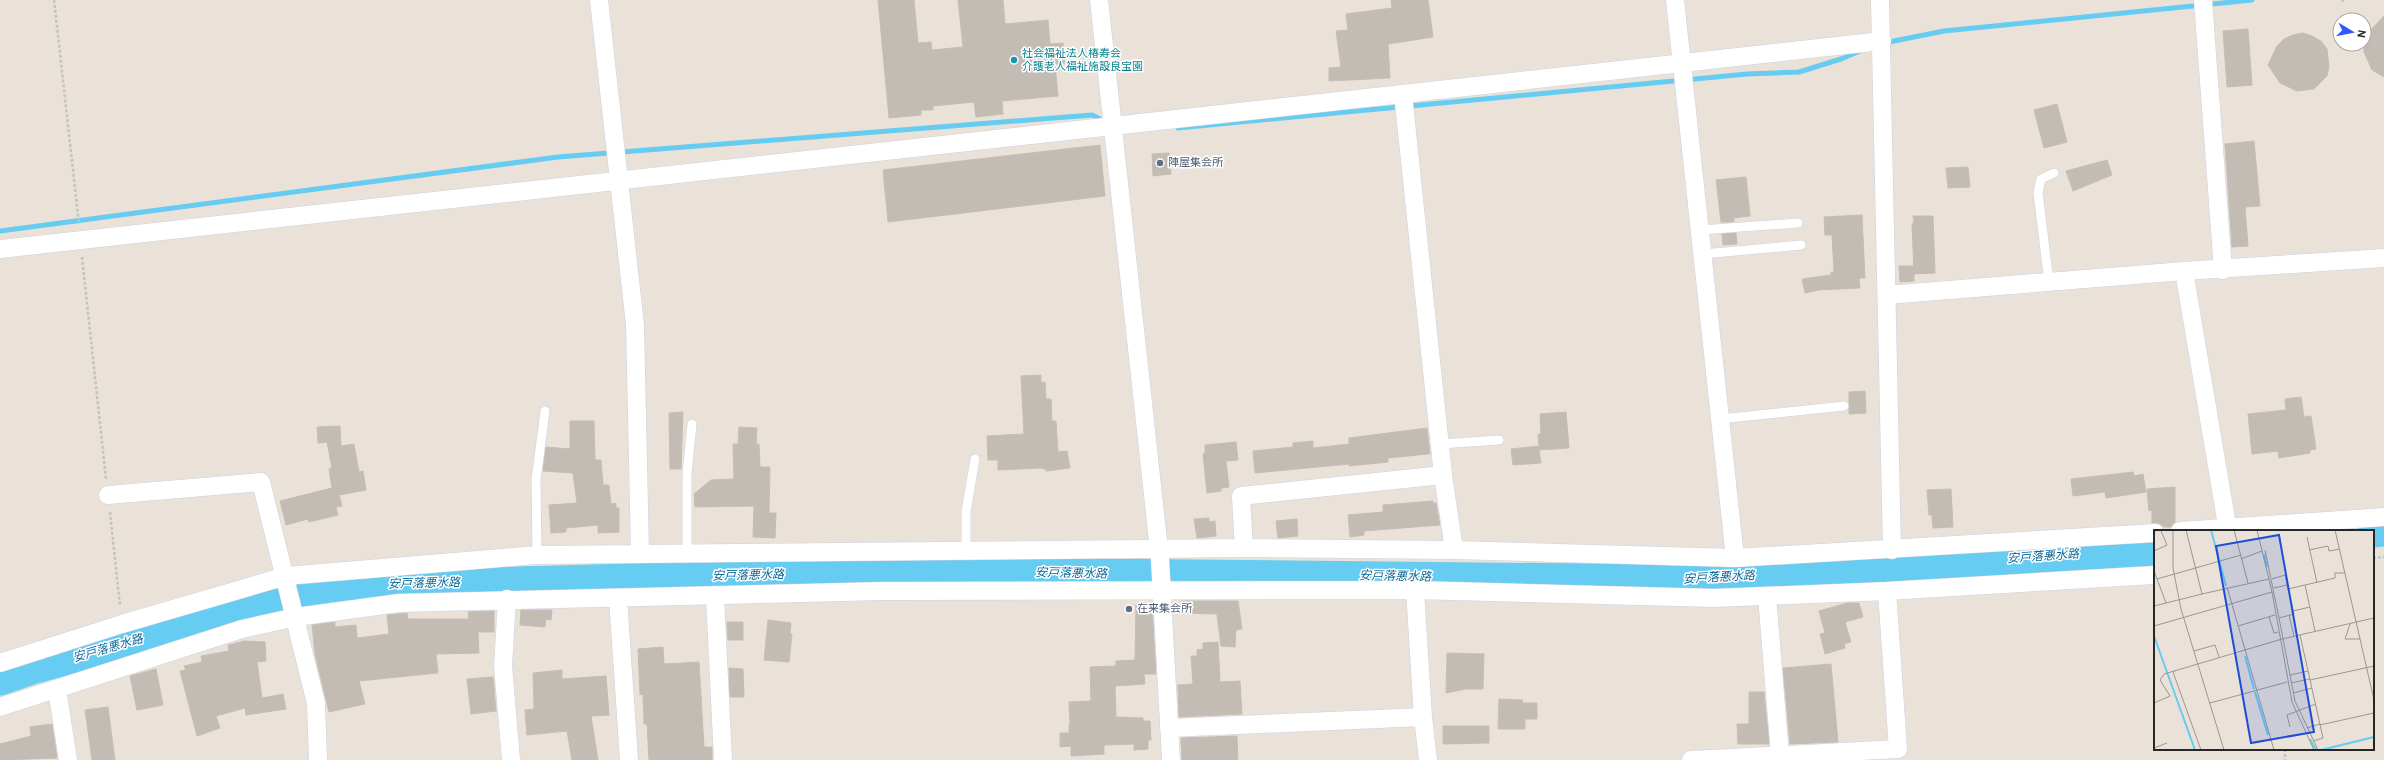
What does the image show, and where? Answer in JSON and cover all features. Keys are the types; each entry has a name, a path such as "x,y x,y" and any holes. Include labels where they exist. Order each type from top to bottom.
{"street":[{"path":"599,0 635,325 640,553"},
{"path":"1099,0 1160,555 1163,588 1171,760"},
{"path":"1675,0 1736,558"},
{"path":"1880,0 1892,550"},
{"path":"2203,0 2224,270"},
{"path":"0,249 1112,128 1882,41"},
{"path":"1403,94 1443,475 1454,550"},
{"path":"1887,294 2184,271 2224,270 2384,258"},
{"path":"2184,271 2228,529"},
{"path":"1244,548 1241,496 1443,475"},
{"path":"108,495 261,482 287,581 316,703 318,760"},
{"path":"2204,530 2384,517"},
{"path":"0,663 122,624 287,581 537,555 966,551 1160,555 1244,548 1454,550 1736,558 1892,550 2154,533"},
{"path":"0,707 242,629 295,614 399,603 506,599 715,597 884,591 1163,588 1416,590 1715,598 1887,591 2154,575"},
{"path":"1416,590 1423,717 1428,760"},
{"path":"1691,760 1898,749 1887,591"},
{"path":"1766,596 1780,756"},
{"path":"715,597 723,760"},
{"path":"618,598 629,760"},
{"path":"506,599 503,666 511,760"},
{"path":"57,689 68,760"},
{"path":"1169,728 1423,717"}],"lane":[{"path":"2049,282 2038,193 2041,180 2054,173"},
{"path":"1700,230 1798,223"},
{"path":"1703,254 1801,245"},
{"path":"1720,419 1844,406"},
{"path":"537,555 536,480 545,411"},
{"path":"687,553 687,474 692,424"},
{"path":"1440,444 1499,440"},
{"path":"966,551 966,512 975,459"}],"path":[{"path":"54,0 122,624"},
{"path":"2374,558 2384,557"}],"building":[{"name":"社会福祉法人椿寿会 介護老人福祉施設良宝園","path":"878,0 914,0 918,43 931,42 932,50 963,47 958,0 1003,0 1005,24 1048,20 1050,44 1063,43 1065,63 1055,64 1058,96 1002,101 1003,114 976,117 974,102 933,106 933,110 921,110 921,115 889,118"},
{"path":"1391,0 1428,0 1433,37 1388,44 1390,78 1329,81 1329,68 1341,67 1336,31 1348,30 1346,14 1392,8"},
{"path":"2384,16 2384,77 2372,70 2364,52 2372,52 2372,29"},
{"path":"2248,29 2252,85 2227,87 2223,31"},
{"path":"2303,33 2321,41 2327,49 2329,67 2327,76 2314,89 2297,91 2280,83 2268,65 2277,46 2284,39"},
{"path":"2057,104 2067,142 2044,148 2034,110"},
{"path":"2254,141 2260,206 2245,207 2248,246 2232,247 2225,144"},
{"path":"1100,145 1105,196 888,222 883,170"},
{"path":"1169,153 1171,174 1153,176 1152,154"},
{"path":"2107,160 2112,175 2073,191 2066,171"},
{"path":"1968,167 1970,187 1948,188 1946,168"},
{"path":"1746,177 1750,216 1734,218 1734,222 1721,222 1716,180"},
{"path":"1862,215 1865,278 1859,278 1860,288 1819,290 1805,293 1802,279 1831,275 1831,272 1834,272 1832,235 1825,235 1824,217"},
{"path":"1913,216 1933,216 1935,273 1914,274"},
{"path":"1736,233 1737,244 1723,245 1722,234"},
{"path":"1899,266 1914,266 1914,281 1900,282"},
{"path":"1041,375 1041,383 1045,382 1046,399 1051,399 1052,421 1056,421 1058,452 1067,451 1070,468 1046,471 1046,469 1040,468 998,470 998,460 988,460 987,436 1024,434 1021,376"},
{"path":"1865,391 1866,413 1849,414 1849,392"},
{"path":"2301,397 2304,417 2311,416 2316,449 2310,450 2310,453 2279,458 2278,451 2252,454 2248,414 2286,410 2285,399"},
{"path":"683,412 681,469 670,469 669,413"},
{"path":"1566,412 1569,448 1539,450 1541,463 1513,465 1511,449 1539,446 1538,434 1541,434 1540,414"},
{"path":"570,421 594,421 595,460 601,460 603,485 609,485 611,504 616,503 616,508 619,508 619,532 598,533 598,525 566,528 566,532 551,533 549,505 577,503 573,473 543,471 546,447 570,449"},
{"path":"340,426 341,446 354,444 359,472 363,471 366,490 339,495 342,506 336,507 338,515 309,522 308,519 286,525 280,501 332,488 329,469 332,468 327,442 318,443 317,427"},
{"path":"739,427 757,428 756,444 759,444 760,467 770,467 769,513 776,513 775,538 753,537 754,506 695,507 694,494 711,480 734,479 733,444 738,444"},
{"path":"1427,428 1430,454 1388,458 1388,462 1349,466 1349,464 1255,473 1253,451 1293,447 1293,443 1313,441 1313,448 1349,444 1349,438"},
{"path":"1236,442 1238,460 1226,461 1229,487 1221,488 1221,491 1207,493 1203,454 1205,453 1205,445"},
{"path":"2133,472 2134,476 2143,474 2146,492 2106,498 2105,492 2073,496 2071,479"},
{"path":"2175,487 2175,522 2171,527 2164,527 2159,523 2152,523 2152,510 2149,511 2147,489"},
{"path":"1951,489 1953,527 1933,528 1932,515 1929,515 1927,490"},
{"path":"1433,501 1433,503 1436,503 1440,525 1364,531 1364,535 1350,537 1348,515 1383,512 1383,505"},
{"path":"1209,518 1209,522 1215,521 1216,536 1197,538 1194,519"},
{"path":"1297,519 1298,536 1278,538 1276,521"},
{"path":"1181,601 1238,601 1242,629 1236,630 1235,647 1221,646 1217,614 1180,613"},
{"path":"1847,603 1859,603 1863,617 1845,622 1851,642 1844,644 1845,648 1825,654 1820,634 1825,633 1819,611"},
{"path":"1136,604 1152,605 1156,674 1144,674 1145,684 1115,686 1116,717 1143,718 1143,721 1150,721 1151,740 1148,740 1148,749 1134,750 1134,744 1104,745 1104,754 1071,756 1071,746 1060,747 1060,733 1069,733 1069,702 1091,701 1090,667 1116,666 1116,661 1135,660"},
{"path":"521,610 552,610 551,620 546,619 545,627 520,625"},
{"path":"494,611 494,632 478,632 479,653 436,654 438,673 359,681 365,704 329,712 315,654 312,625 335,622 335,627 356,625 357,638 389,634 387,615 407,613 408,619 469,619 468,612"},
{"path":"768,620 791,623 790,634 792,634 789,662 764,660"},
{"path":"727,622 743,622 743,640 728,640"},
{"path":"245,641 265,642 266,661 257,662 262,698 283,694 286,709 246,715 245,708 216,716 220,728 197,736 180,671 186,670 184,666 202,662 201,656 229,651 228,645"},
{"path":"1218,642 1220,682 1240,681 1242,714 1179,717 1178,685 1193,684 1191,656 1197,656 1197,650 1203,649 1203,643"},
{"path":"663,647 664,664 699,662 704,747 712,747 712,760 649,760 647,724 644,724 643,694 640,695 638,649"},
{"path":"1447,653 1484,654 1483,689 1466,689 1446,693"},
{"path":"1831,664 1838,742 1790,744 1783,668"},
{"path":"729,668 743,669 744,697 730,697"},
{"path":"156,669 163,705 137,710 130,676"},
{"path":"562,670 562,679 606,676 609,715 591,716 598,760 572,760 567,731 527,735 525,710 534,709 533,673"},
{"path":"493,677 496,711 471,714 467,679"},
{"path":"1749,692 1764,692 1769,744 1738,744 1737,724 1749,724"},
{"path":"1499,699 1523,700 1522,703 1537,703 1537,719 1525,719 1525,729 1498,729"},
{"path":"108,707 115,760 92,760 85,710"},
{"path":"52,724 57,758 0,760 0,744 31,736 30,727"},
{"path":"1443,726 1489,726 1489,743 1443,744"},
{"path":"1237,736 1238,760 1182,760 1181,738"}],"waterway":[{"path":"1884,43 1944,31 2252,0"},
{"path":"1178,128 1747,74 1799,72 1841,59 1860,51"},
{"path":"0,231 558,157 1092,115 1104,121"},
{"name":"安戸落悪水路","path":"2374,532 2384,531"},
{"name":"安戸落悪水路","path":"0,680 32,669 329,587 887,572 1687,580 2154,550"}],"place":[{"name":"社会福祉法人椿寿会 介護老人福祉施設良宝園","path":"1014,60"},
{"name":"陣屋集会所","path":"1160,163"},
{"name":"在来集会所","path":"1129,609"}]}
